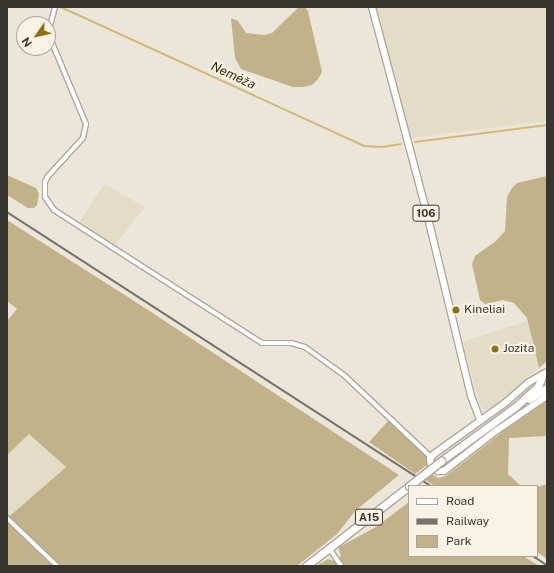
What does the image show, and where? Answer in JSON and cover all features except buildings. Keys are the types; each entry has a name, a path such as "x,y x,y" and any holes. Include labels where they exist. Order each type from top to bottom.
{"highway":[{"name":"A15","path":"410,485 515,407 541,382 546,372"},
{"path":"541,382 546,392"},
{"name":"A15","path":"515,407 546,392"},
{"name":"A15","path":"306,566 408,487"}],"main road":[{"name":"106","path":"372,7 428,218 471,396 480,420"},
{"path":"546,372 528,383 505,403 431,457 430,463 434,470 444,471 546,392"}],"street":[{"path":"55,7 49,29 50,38 86,124 83,138 48,176 45,182 45,197 54,210 262,343 291,343 305,347 345,376 431,457"},
{"path":"7,518 57,566"},
{"path":"329,548 341,566"}],"shaded area":[{"path":"375,7 547,7 547,121 409,138"},
{"path":"104,184 145,207 111,250 75,229"},
{"path":"527,321 539,368 490,409 484,410 480,405 463,342"},
{"path":"29,434 66,467 10,516 7,513 7,455"}],"green space":[{"path":"299,7 305,7 308,11 322,72 318,79 312,85 293,87 241,69 235,58 231,18 238,21 246,33 265,35 272,33"},
{"path":"7,175 36,188 39,194 37,205 34,208 28,208 7,195"},
{"path":"547,176 547,361 539,368 527,318 514,303 503,300 485,304 480,300 472,264 475,256 496,241 505,231 507,197 512,188 517,183"},
{"path":"7,220 145,308 399,475 355,511 337,534 297,566 7,566 7,513 10,516 66,467 29,434 7,455 7,321 17,309 7,301"},
{"path":"547,401 547,436 509,438 508,474 520,485 433,485 425,480 432,474 438,478 446,476 505,430"},
{"path":"389,420 426,456 427,465 415,474 369,442"},
{"path":"547,484 547,559 538,553 538,487"},
{"path":"408,503 408,557 525,557 539,566 316,566 328,559 334,561 341,556 339,547 376,527"}],"waterway":[{"name":"Nemėža","path":"61,7 365,146 382,147 401,144"},
{"name":"Nemėža","path":"415,142 547,125"}],"railway":[{"path":"7,212 429,485"},
{"path":"535,557 547,565"}],"place":[{"name":"Kineliai","path":"456,310"},
{"name":"Jozita","path":"495,349"}]}
